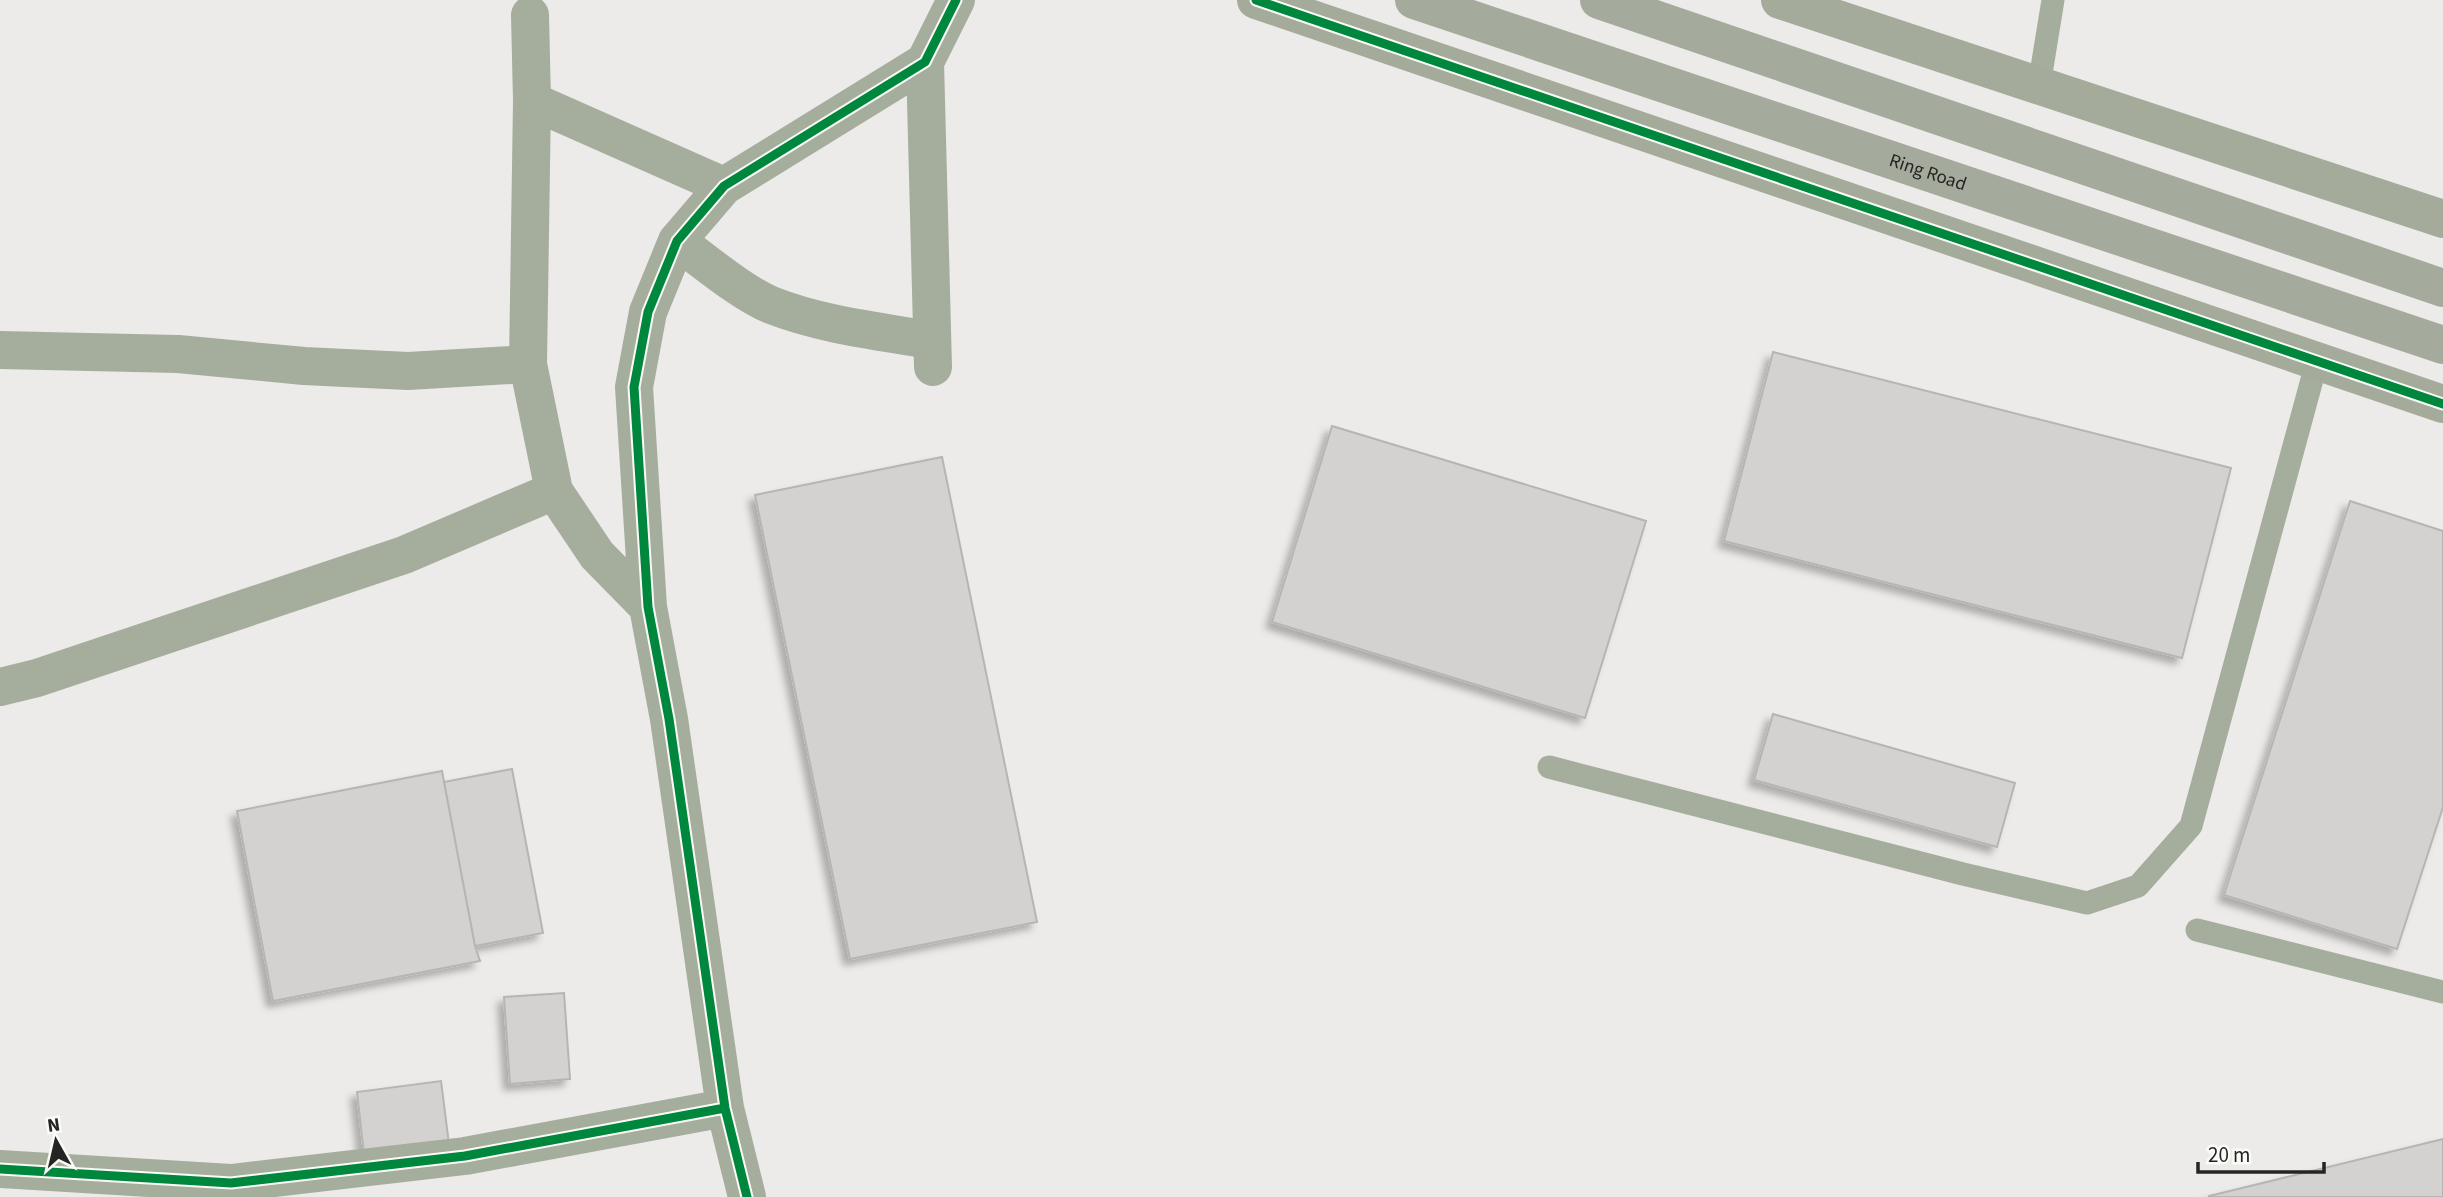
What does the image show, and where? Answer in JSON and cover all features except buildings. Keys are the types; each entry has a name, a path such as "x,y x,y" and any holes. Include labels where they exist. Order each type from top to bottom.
{"highway":[{"name":"Ring Road","path":"1414,0 2443,345"},
{"path":"1599,0 2443,288"}],"street":[{"path":"677,241 718,272 769,304 932,354 925,62 956,0"},
{"path":"1256,0 2443,404"},
{"path":"1780,0 2443,219"},
{"path":"530,15 532,101 528,364 554,491 597,555 649,607"},
{"path":"747,1197 724,1108 669,719 649,607 634,387 648,312 677,241 724,186 925,62"},
{"path":"532,101 724,186"},
{"path":"0,350 178,354 304,366 408,371 528,364"},
{"path":"0,687 37,678 404,555 554,491"},
{"path":"0,1169 230,1190 465,1156 724,1108"}],"lane":[{"path":"2039,86 2053,0"},
{"path":"1549,767 1963,874 2087,903 2138,886 2191,826 2317,361"},
{"path":"2197,929 2443,992"}],"cycle path":[{"path":"747,1197 725,1108 669,719 648,607 634,387 648,312 677,241 724,186 925,62 956,0"},
{"path":"1256,0 2443,404"},
{"path":"0,1169 231,1183 465,1156 725,1108"}]}
